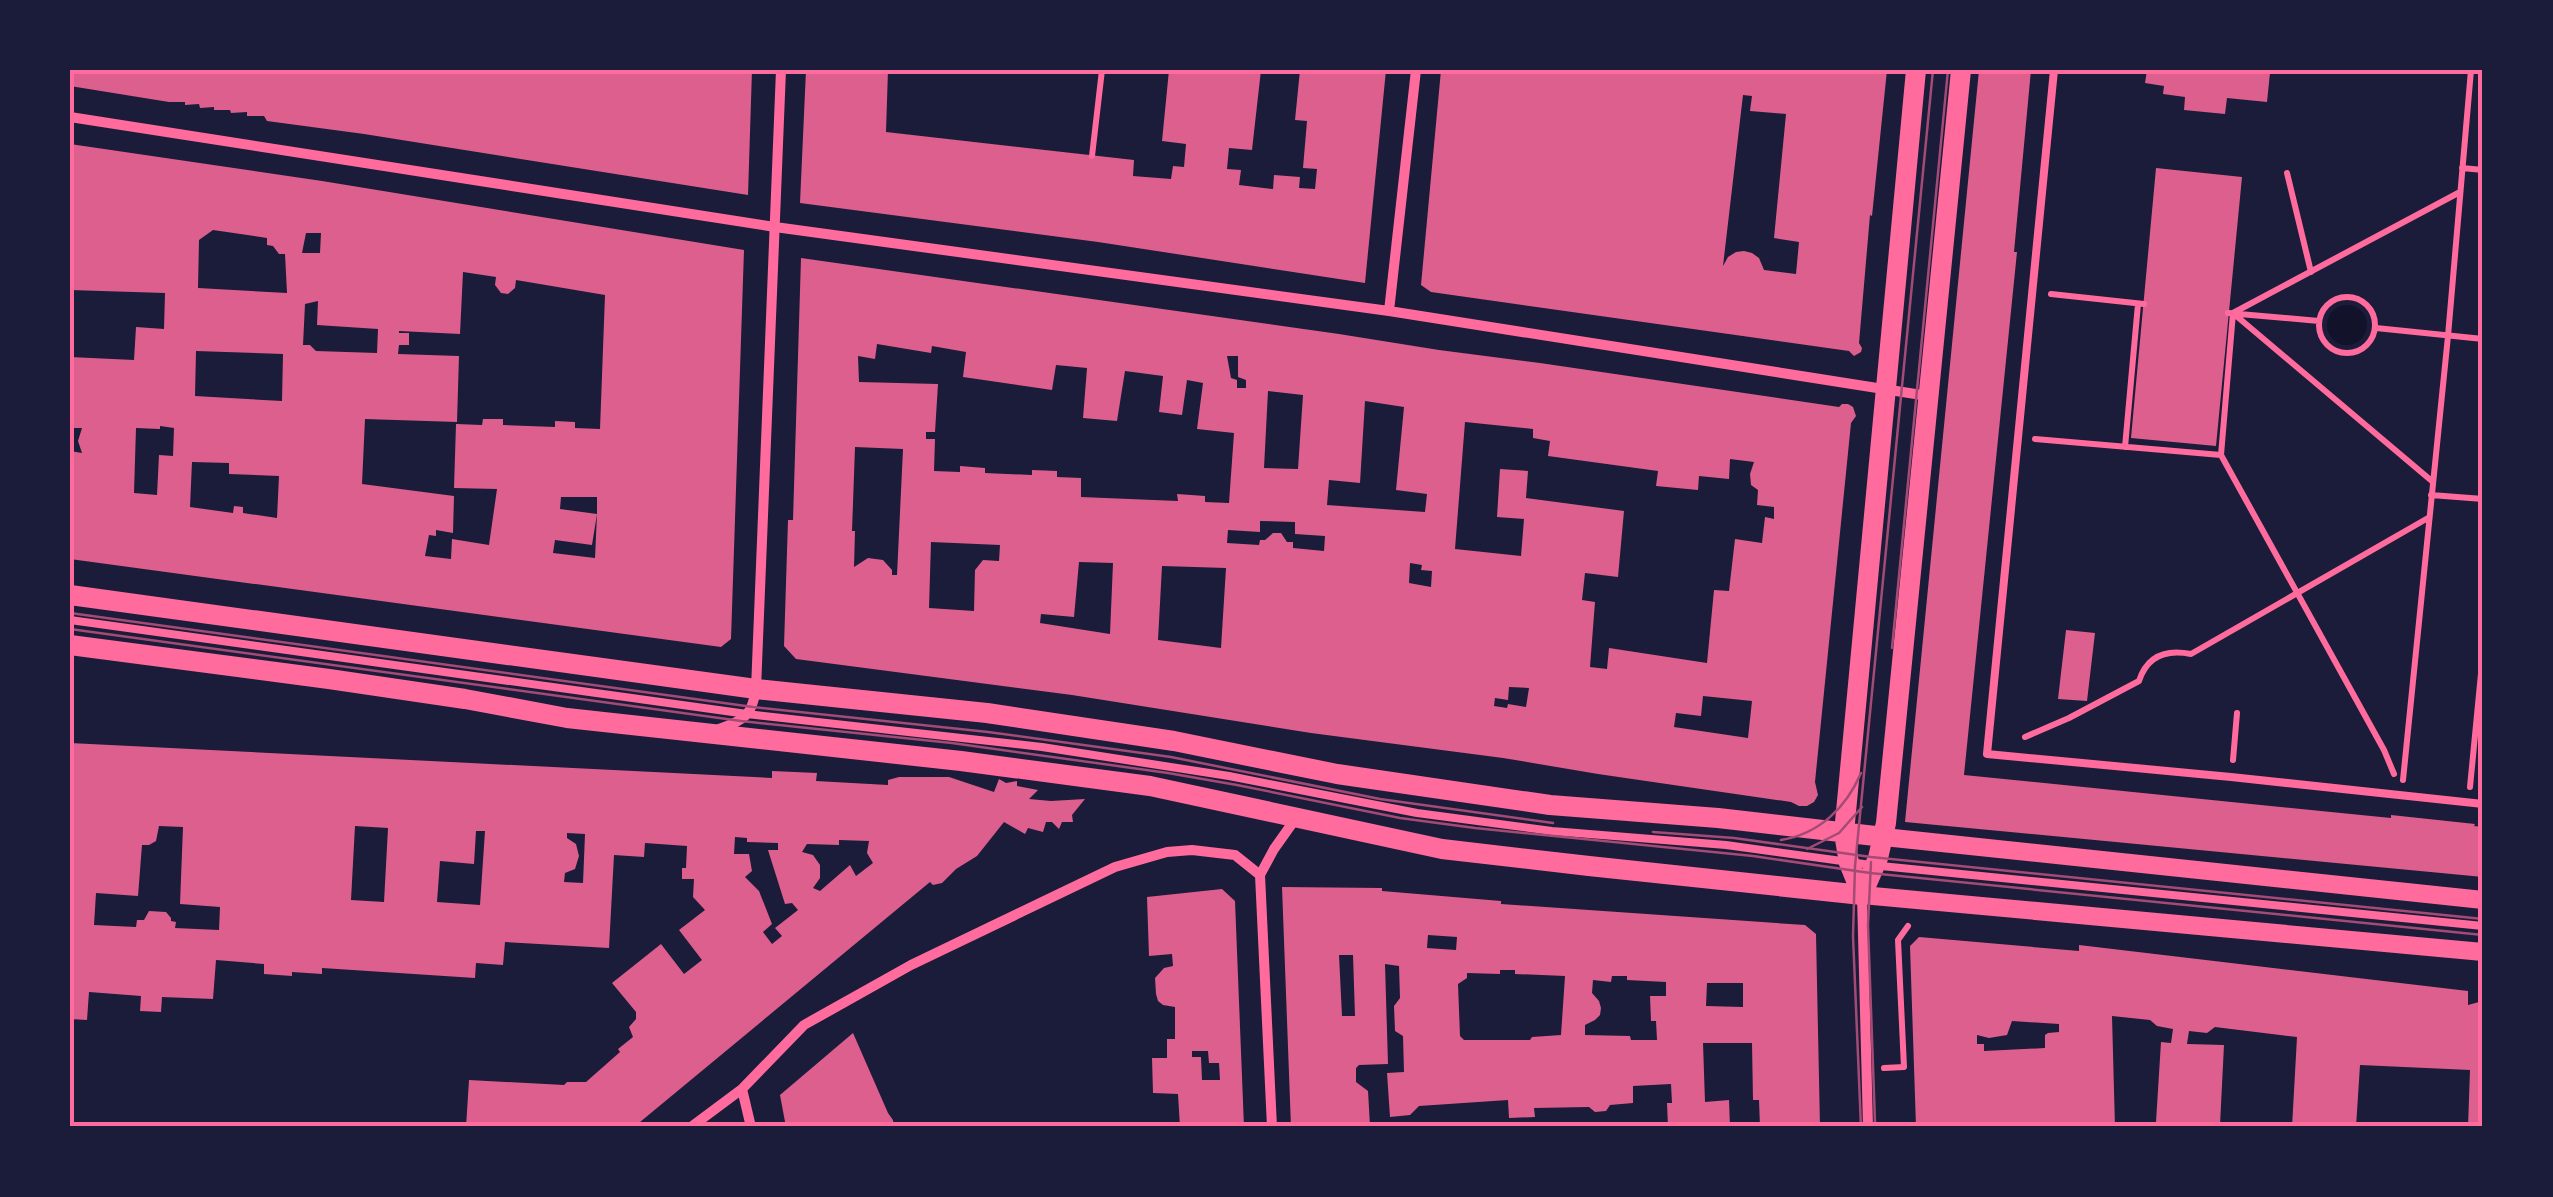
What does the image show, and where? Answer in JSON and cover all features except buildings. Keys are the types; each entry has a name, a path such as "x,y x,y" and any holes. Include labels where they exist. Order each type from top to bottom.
{"main road":[{"path":"1862,894 1849,862 1844,833 1916,70"},
{"path":"1862,894 1884,837 1960,70"},
{"path":"70,595 756,688 987,713 1174,741 1337,774 1550,805 1718,818 1884,837"},
{"path":"70,644 465,699 567,718 1150,786 1442,848 1862,894"}],"street":[{"path":"704,734 741,720 753,706 756,688 781,70"},
{"path":"1390,311 1416,70"},
{"path":"70,117 776,227 1390,311 1928,396"},
{"path":"1272,1127 1260,875 1296,818"},
{"path":"1884,837 2483,900"},
{"path":"691,1127 742,1089 804,1025 910,965 1115,867 1167,852 1192,850 1235,855 1260,875"},
{"path":"1868,1127 1862,894 2483,952"},
{"path":"742,1089 752,1127"}],"lane":[{"path":"2054,70 1987,754 2483,804"},
{"path":"70,620 746,714 940,734 1151,763 1436,815 1552,830 2483,926"}],"path":[{"path":"1092,156 1102,70"},
{"path":"2402,796 2471,70"},
{"path":"2462,168 2483,170"},
{"path":"2287,173 2311,272"},
{"path":"2231,313 2460,192"},
{"path":"2034,292 2141,304 2124,447"},
{"path":"2351,296 2370,308 2376,328 2365,347 2344,353 2325,342 2319,321 2330,302 2351,296"},
{"path":"2231,313 2319,321"},
{"path":"2231,313 2220,454 2384,750 2402,796"},
{"path":"2231,313 2432,482"},
{"path":"2376,328 2483,339"},
{"path":"2018,438 2220,454"},
{"path":"2432,495 2483,500"},
{"path":"1987,754 2069,718 2139,681 2144,668 2157,656 2191,654 2429,518"},
{"path":"2469,803 2483,653"},
{"path":"2232,777 2237,713"},
{"path":"1880,1068 1904,1067 1898,940 1908,926"}],"shaded area":[{"path":"2347,305 2361,311 2367,325 2361,339 2347,345 2333,339 2327,325 2333,311"}],"tram line":[{"path":"1861,1127 1853,936 1855,866 1933,70"},
{"path":"1892,648 1948,70"},
{"path":"70,613 753,707 988,732 1171,757 1380,799 1553,823"},
{"path":"70,629 741,721 952,743 1168,773 1400,818 1475,828 1753,856 1870,873 2483,935"},
{"path":"1781,840 1807,832 1830,817 1848,797 1861,773"},
{"path":"1807,849 1839,833 1862,807"},
{"path":"1653,832 2483,919"},
{"path":"1871,862 1868,925 1875,1122"}]}
